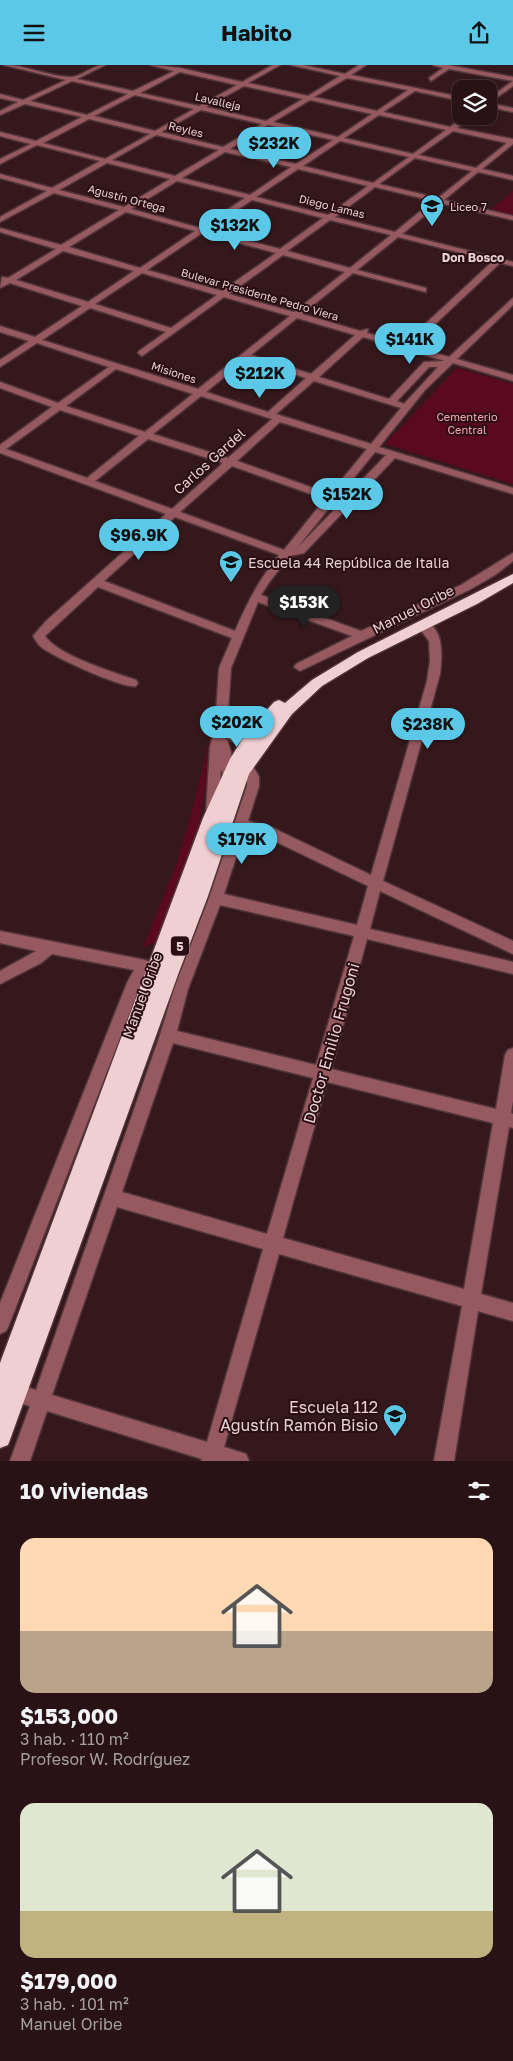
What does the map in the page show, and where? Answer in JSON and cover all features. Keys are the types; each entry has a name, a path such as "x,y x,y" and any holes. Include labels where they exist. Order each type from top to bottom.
{"highway":[{"name":"Manuel Oribe","path":"0,1437 4,1391 164,971 211,818 235,763 251,737 279,705 312,677 339,659 467,596 513,567"},
{"name":"Manuel Oribe","path":"164,971 200,896 234,796 247,766 263,741 287,710 317,683 363,655 513,578"}],"street":[{"path":"0,71 11,65"},
{"name":"Lavalleja","path":"11,65 513,178"},
{"path":"0,113 102,65"},
{"path":"154,65 513,142"},
{"path":"0,162 189,65"},
{"path":"0,220 277,65"},
{"path":"294,65 452,97"},
{"path":"0,286 363,65"},
{"path":"436,65 513,79"},
{"path":"431,79 448,67"},
{"path":"497,95 513,83"},
{"path":"0,364 144,269 204,234 253,202 297,167 414,89"},
{"path":"300,175 423,91"},
{"name":"Reyles","path":"0,96 513,218"},
{"path":"497,107 513,110"},
{"path":"142,353 457,125"},
{"name":"Diego Lamas","path":"0,134 178,178 253,202 262,200 513,264"},
{"path":"88,482 513,142"},
{"name":"Agustín Ortega","path":"0,176 126,210 204,234 213,233 422,290"},
{"path":"262,200 270,195"},
{"name":"Bulevar Presidente Pedro Viera","path":"0,224 65,246"},
{"path":"213,233 221,228"},
{"name":"Bulevar Presidente Pedro Viera","path":"0,230 65,246 364,332 513,378"},
{"path":"411,342 499,260"},
{"path":"158,269 165,264"},
{"name":"Bulevar Presidente Pedro Viera","path":"144,269 158,269 227,293"},
{"path":"0,277 174,331"},
{"path":"234,796 225,761 221,728 225,668 255,597 265,580 406,407 513,300"},
{"path":"502,310 513,313"},
{"name":"Misiones","path":"0,329 513,491"},
{"name":"Bulevar Presidente Pedro Viera","path":"364,332 411,342 451,360 513,371"},
{"name":"Carlos Gardel","path":"132,683 89,667 50,648 39,639 39,636 96,582 230,462 312,378 364,332"},
{"path":"244,356 406,407"},
{"path":"390,403 427,364 451,360"},
{"path":"0,450 115,365"},
{"path":"0,385 346,503"},
{"path":"0,450 286,554 300,551 393,454"},
{"path":"359,463 379,470"},
{"path":"345,482 362,487"},
{"name":"Manuel Oribe","path":"300,667 361,635 435,601 495,569 513,557"},
{"path":"495,569 513,567"},
{"path":"96,582 237,636"},
{"path":"255,597 361,635"},
{"name":"Doctor Emilio Frugoni","path":"212,1457 323,1074 434,677 435,641 424,625"},
{"path":"221,728 234,738 251,737"},
{"path":"211,818 216,747 221,728"},
{"path":"0,1325 134,983 164,971 216,899 253,786 253,777 247,766"},
{"path":"241,824 268,832 513,947"},
{"path":"216,899 513,968"},
{"path":"0,937 50,949 164,971"},
{"path":"0,978 36,959 50,949"},
{"path":"20,1461 113,1198 168,1035 164,971"},
{"path":"168,1035 508,1120"},
{"path":"444,1461 471,1301 508,1120 513,1055"},
{"path":"113,1198 513,1312"},
{"path":"4,1391 212,1457 240,1461"}],"green space":[{"path":"513,191 513,215 491,210"},
{"name":"Cementerio Central","path":"457,368 513,384 513,484 385,444"},
{"path":"212,728 212,749 197,836 182,869 157,941 143,948 177,862 195,800"}],"place":[{"name":"Liceo 7","path":"432,227"},
{"name":"Escuela 44 República de Italia","path":"231,583"},
{"name":"Escuela 112 Agustín Ramón Bisio","path":"395,1437"}],"district":[{"name":"Don Bosco","path":"473,257"}]}
